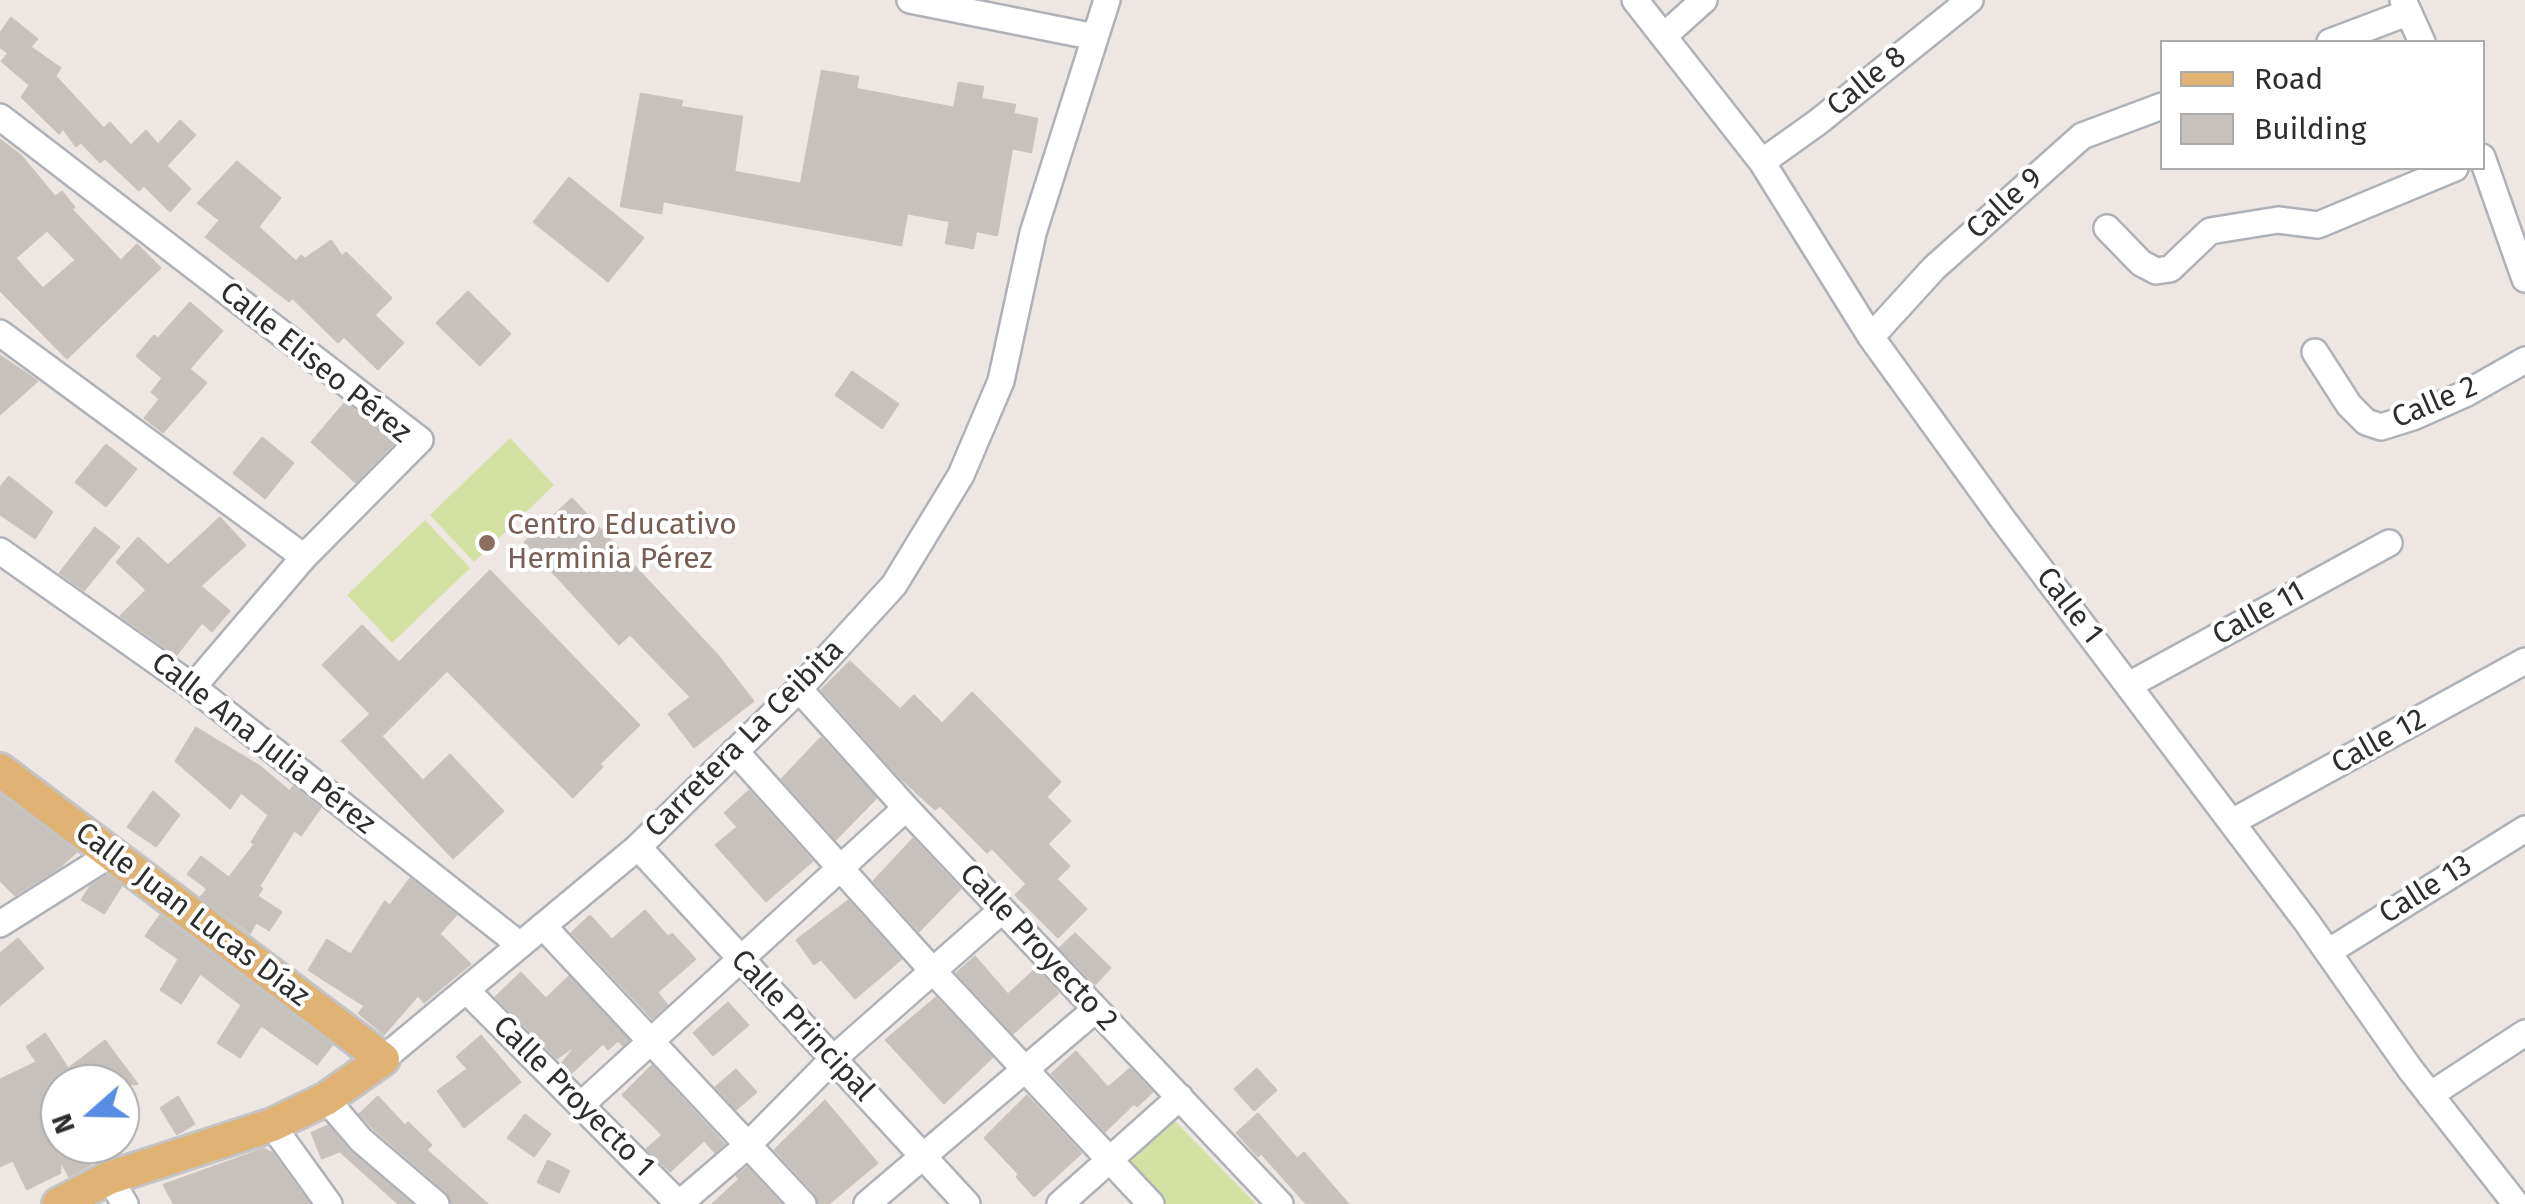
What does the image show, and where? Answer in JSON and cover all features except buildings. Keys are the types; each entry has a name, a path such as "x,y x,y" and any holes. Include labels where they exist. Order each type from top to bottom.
{"main road":[{"name":"Calle Juan Lucas Díaz","path":"0,770 383,1059"},
{"name":"Carretera La Ceibita","path":"60,1204 117,1191 272,1125 326,1099 383,1059"}],"street":[{"path":"910,0 1095,37"},
{"name":"Carretera La Ceibita","path":"383,1059 638,847 799,688 894,585 960,475 1001,381 1033,233 1107,0"},
{"name":"Calle 1","path":"1634,0 1762,162 1871,337 2004,522 2232,822 2430,1095 2516,1204"},
{"path":"1666,36 1704,0"},
{"name":"Calle 8","path":"1762,162 1970,0"},
{"path":"2334,40 2405,7 2421,40"},
{"name":"Calle 9","path":"1871,337 1934,268 2082,136 2160,107"},
{"name":"Calle Eliseo Pérez","path":"0,117 420,440 304,556 193,688"},
{"path":"2485,165 2525,279"},
{"path":"2108,228 2140,263 2156,271 2170,270 2210,231 2278,220 2318,226 2450,170"},
{"path":"0,332 304,556"},
{"name":"Calle 2","path":"2316,352 2349,404 2366,422 2381,427 2467,393 2525,360"},
{"name":"Calle 11","path":"2129,685 2389,543"},
{"name":"Calle Ana Julia Pérez","path":"0,551 193,688 520,945"},
{"name":"Calle 12","path":"2232,822 2525,661"},
{"name":"Calle Proyecto 2","path":"799,688 906,808 1275,1202"},
{"path":"735,752 932,971 1151,1204"},
{"path":"580,1106 906,808"},
{"name":"Calle 13","path":"2328,952 2525,829"},
{"name":"Calle Principal","path":"638,847 967,1204"},
{"path":"0,924 111,854"},
{"path":"679,1204 748,1145 833,1059 1002,910"},
{"path":"543,926 804,1204"},
{"name":"Calle Proyecto 1","path":"466,990 679,1204"},
{"path":"866,1204 1096,1009"},
{"path":"2430,1095 2525,1033"},
{"path":"1060,1204 1180,1097"},
{"path":"326,1099 360,1140 436,1204"},
{"path":"272,1125 329,1204"}],"green space":[{"path":"510,438 554,485 474,562 430,515"},
{"path":"425,520 470,568 392,643 347,595"},
{"path":"1171,1117 1254,1204 1159,1204 1123,1165"}],"place":[{"name":"Centro Educativo Herminia Pérez","path":"487,543"}]}
